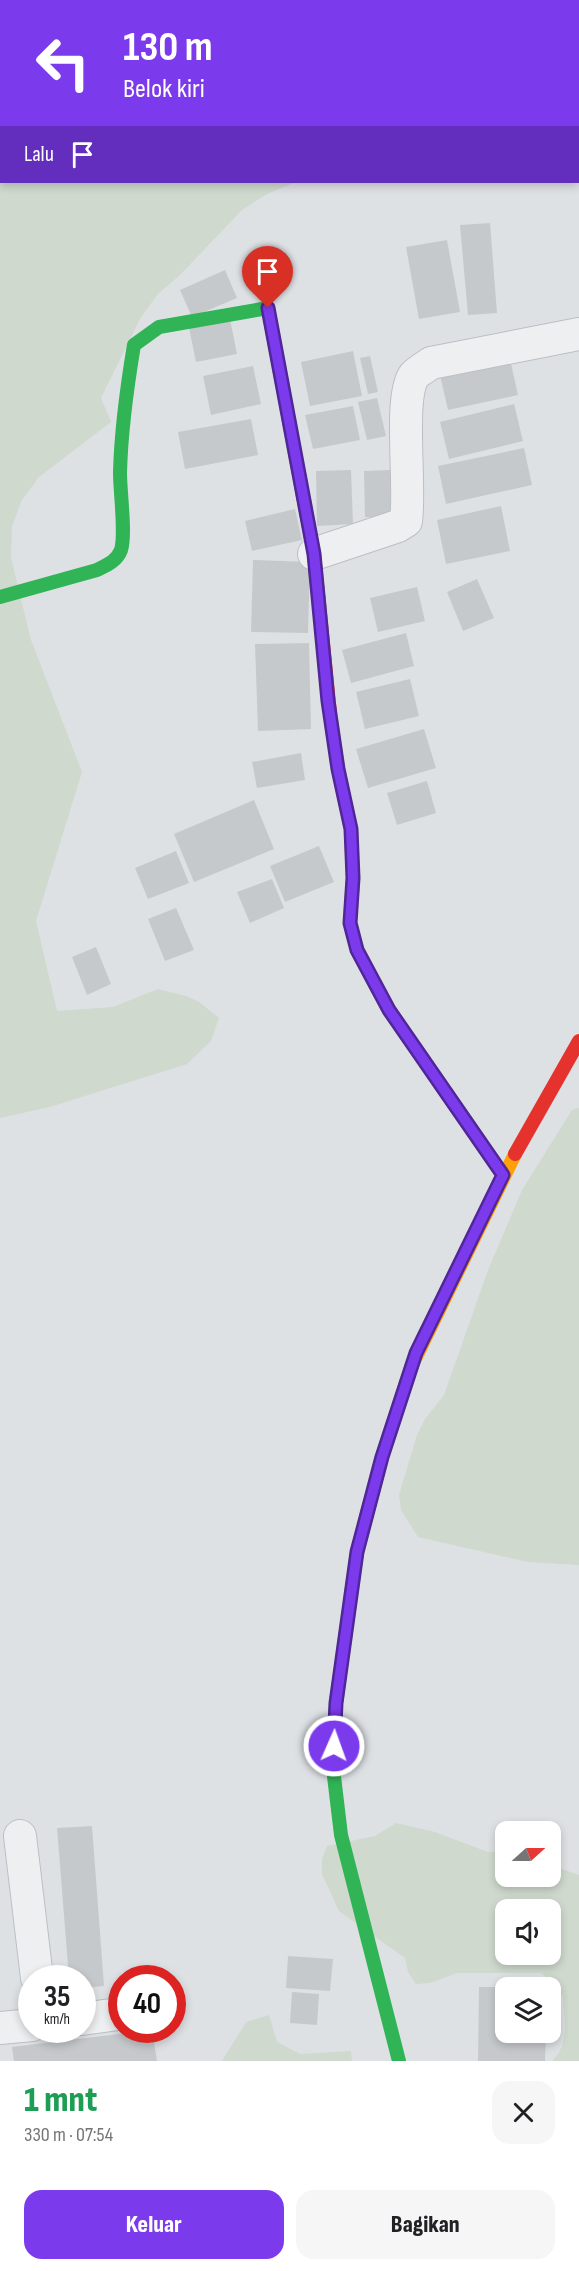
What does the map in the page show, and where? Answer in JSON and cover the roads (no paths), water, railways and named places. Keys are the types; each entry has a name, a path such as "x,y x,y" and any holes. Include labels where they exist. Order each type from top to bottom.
{"street":[{"path":"0,597 98,569 115,560 122,549 119,474 126,392 134,345 159,327 268,308 314,554 328,701 338,769 351,829 353,878 350,923 357,950 389,1010 503,1175"},
{"path":"314,554 398,526 406,521 408,503 406,423 409,389 414,376 431,363 579,334"},
{"path":"399,2061 341,1835 333,1768 336,1703 357,1552 382,1457 416,1353 503,1175 579,1041"},
{"path":"20,1836 35,1965"},
{"path":"0,2028 18,2026"}]}
